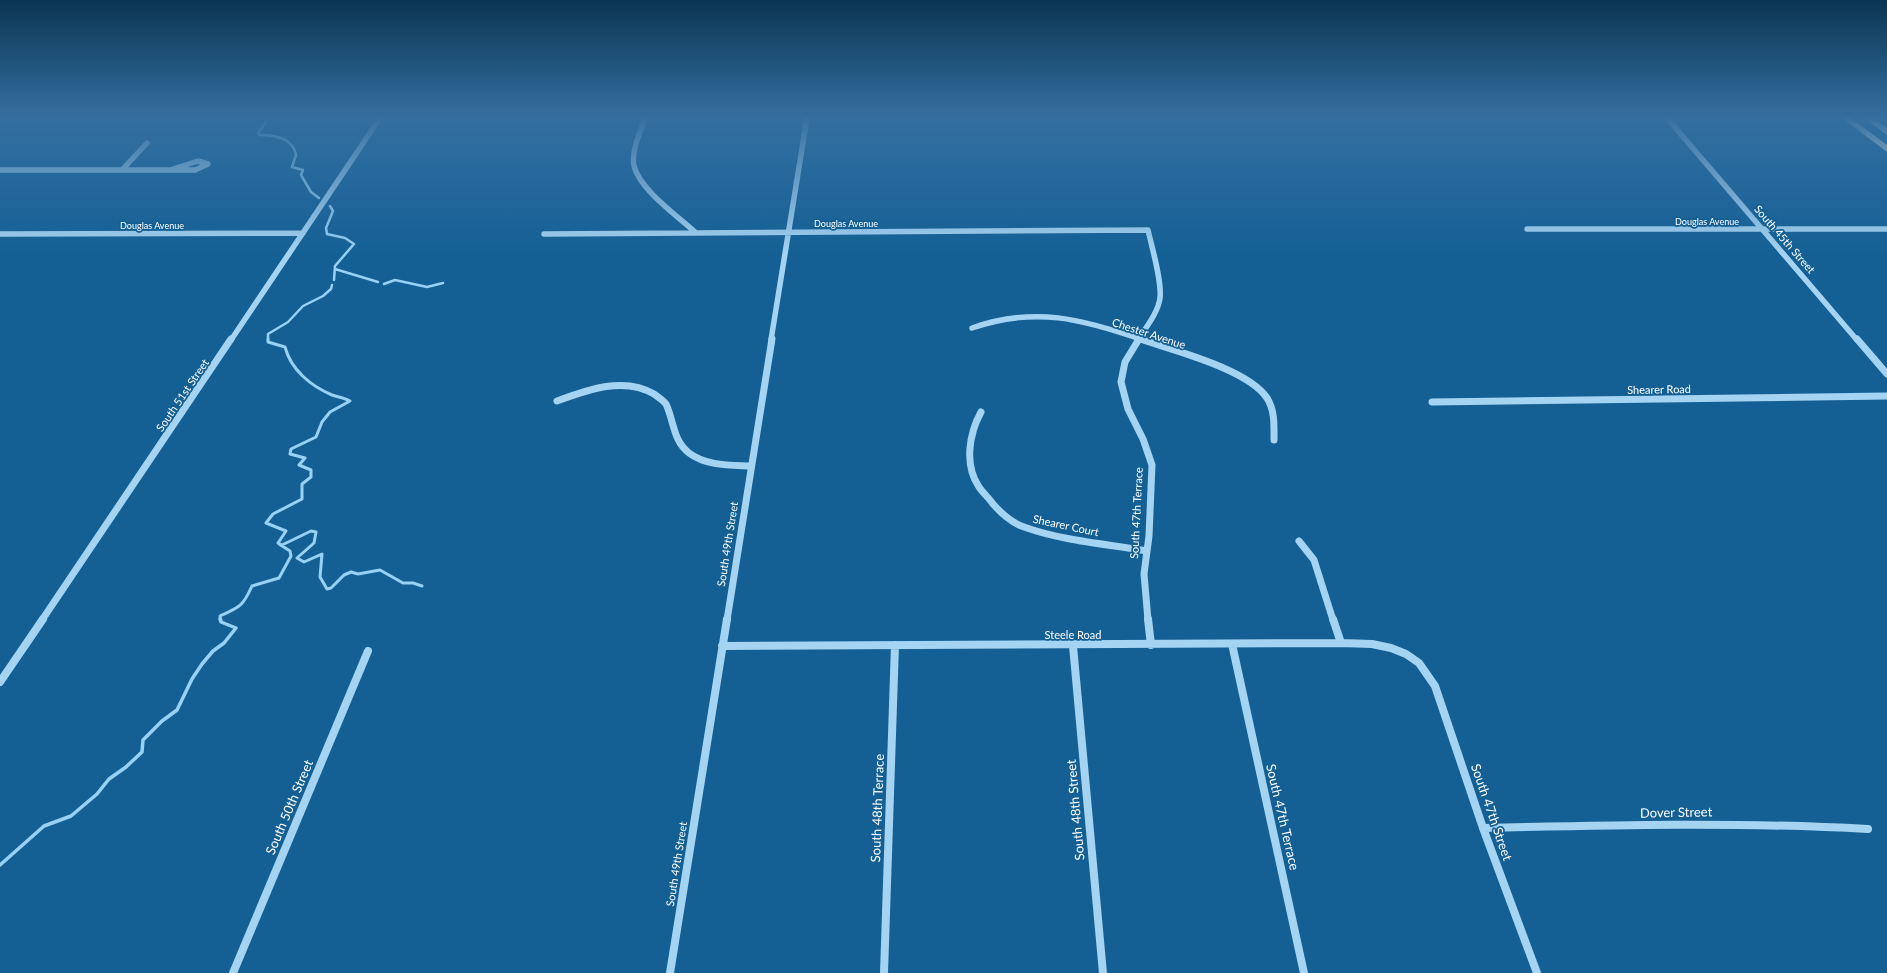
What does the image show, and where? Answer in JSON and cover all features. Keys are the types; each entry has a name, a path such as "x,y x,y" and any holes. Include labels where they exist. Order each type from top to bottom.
{"street":[{"path":"122,170 128,163"},
{"path":"170,170 188,163"},
{"path":"0,170 196,170 202,169 208,164 203,163"},
{"name":"South 51st Street","path":"0,682 350,163"},
{"path":"634,163 634,166 644,185 695,232"},
{"name":"South 49th Street","path":"670,973 800,163"},
{"name":"South 45th Street","path":"1706,163 1887,374"},
{"name":"Douglas Avenue","path":"1527,228 1763,230 1887,229"},
{"name":"Douglas Avenue","path":"544,234 1148,230"},
{"name":"South 47th Terrace","path":"1148,230 1159,282 1160,298 1156,310 1125,362 1121,382 1128,408 1143,439 1152,465 1152,489 1144,574 1151,645"},
{"name":"Douglas Avenue","path":"0,234 303,233"},
{"name":"Chester Avenue","path":"972,328 998,319 1013,316 1048,316 1066,318 1138,338 1220,367 1251,383 1262,392 1269,403 1274,418 1274,440"},
{"path":"557,401 583,391 605,387 631,385 650,390 666,403 677,439 687,451 697,458 711,462 751,466"},
{"name":"Shearer Road","path":"1432,402 1887,396"},
{"name":"Shearer Court","path":"981,412 974,426 970,448 971,470 979,487 1002,514 1023,527 1053,535 1147,551"},
{"path":"1299,541 1314,560 1341,643"},
{"name":"Steele Road","path":"722,646 1073,646 1341,643 1372,644 1391,648 1406,654 1419,663"},
{"name":"South 47th Terrace","path":"1232,644 1304,973"},
{"name":"South 48th Terrace","path":"884,973 895,645"},
{"name":"South 48th Street","path":"1073,646 1103,973"},
{"name":"South 50th Street","path":"233,973 368,651"},
{"name":"South 47th Street","path":"1419,663 1436,686 1483,828 1537,973"},
{"name":"Dover Street","path":"1483,828 1686,824 1791,825 1868,829"}],"waterway":[{"path":"293,163 292,167 303,170 301,175 311,192 319,198"},
{"path":"330,206 333,211 326,228 327,234 345,238 354,244 335,266 334,280"},
{"path":"335,269 378,282"},
{"path":"384,284 395,280 427,287 443,283"},
{"path":"332,285 331,289 323,296 303,306 288,322 268,334 268,342 285,347 292,363 309,382 332,395 350,401 330,412 322,422 316,437 291,449 290,454 305,458 299,465 311,470 311,477 302,484 302,499 273,514 266,523 286,531 278,543 282,545 311,531 316,532 314,543 297,558 304,562 322,554 320,577 327,589 331,588 344,575 351,572 358,574 380,570 403,583 413,583 422,586"},
{"path":"221,620 220,616 237,608 243,602 252,586 279,578 291,556 290,551 279,544"},
{"path":"0,865 44,826 71,816 97,794 109,779 126,767 142,752 143,740 162,721 177,710 192,679 202,664 213,651 224,643 236,628 221,622 220,619"}]}
